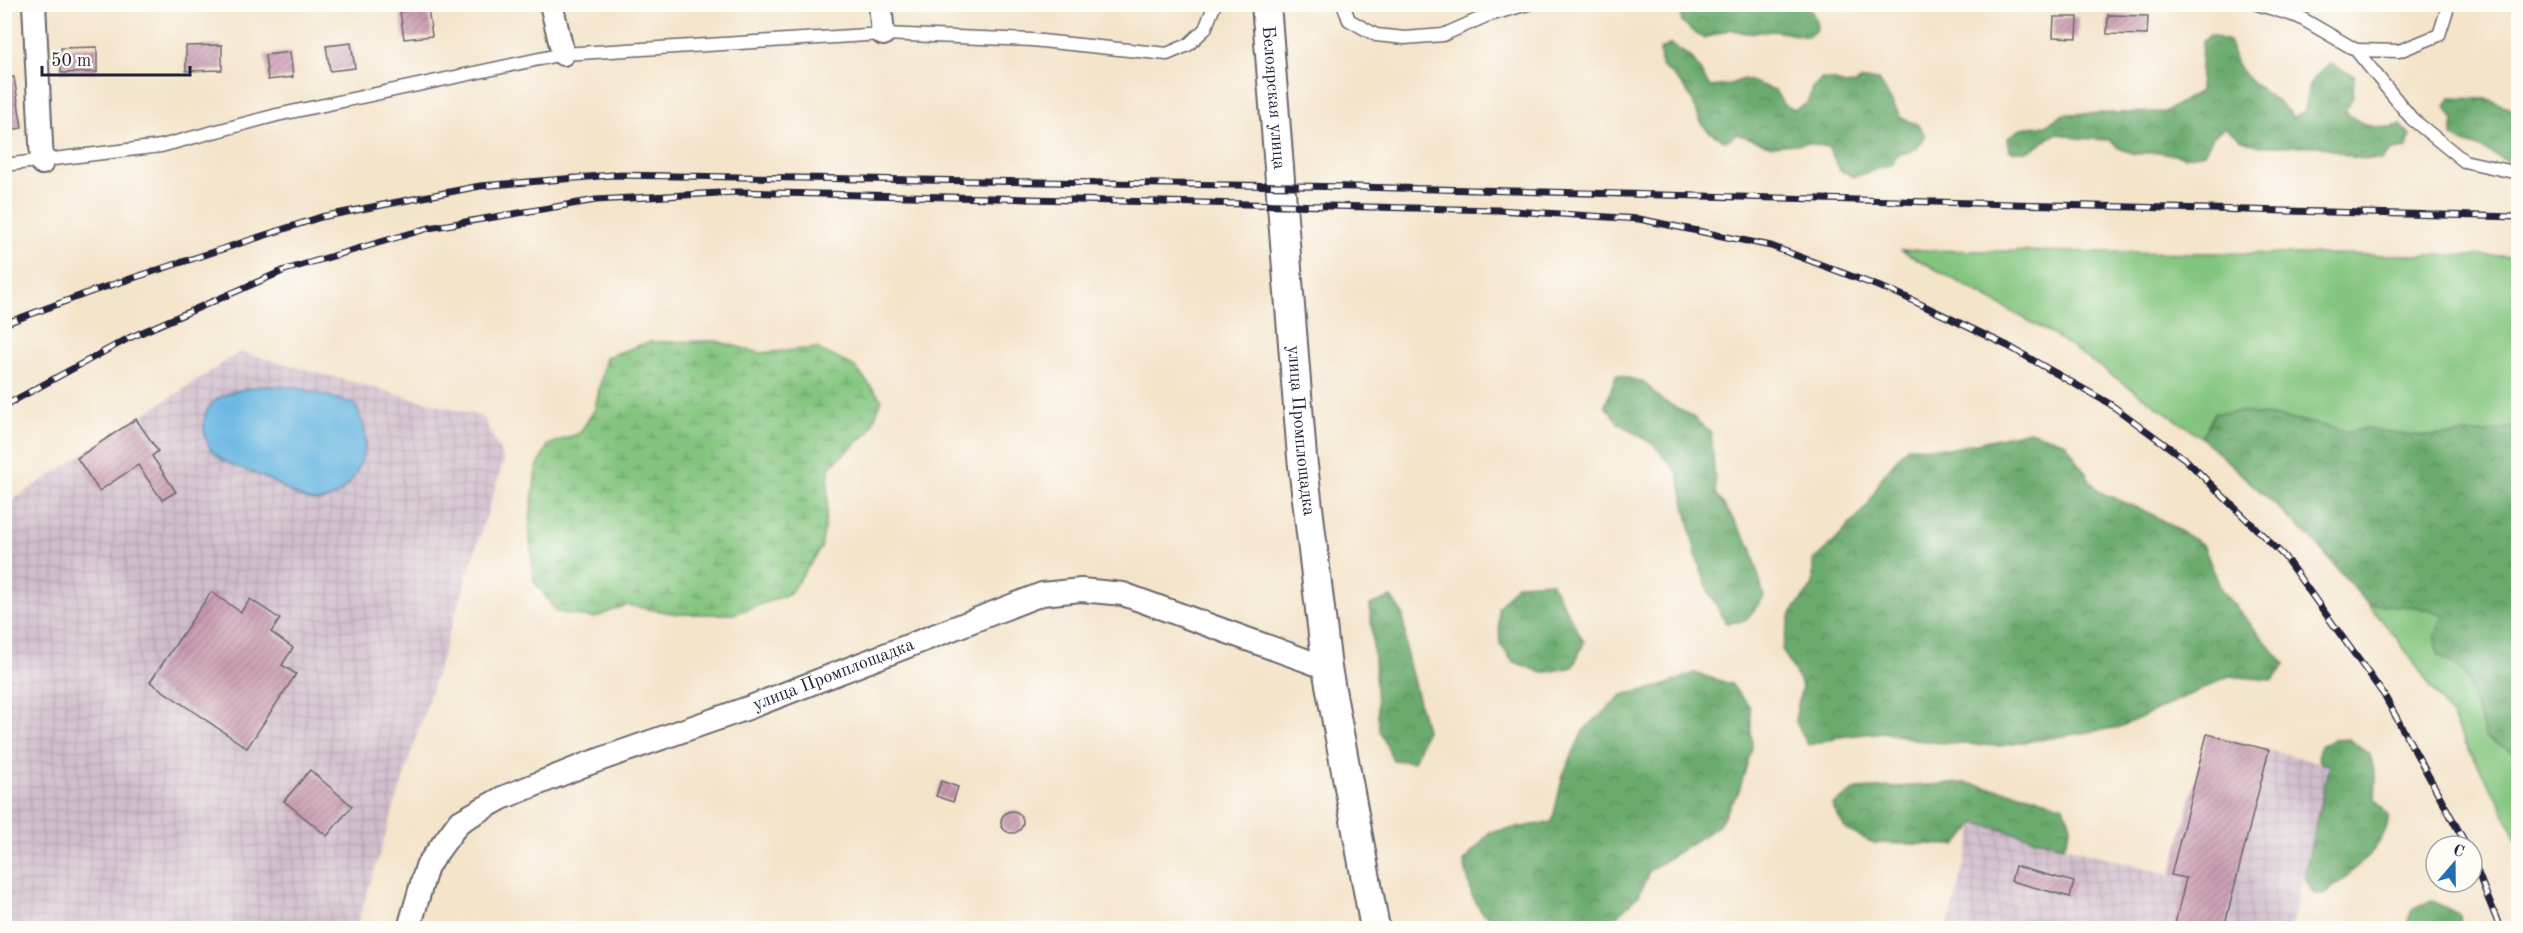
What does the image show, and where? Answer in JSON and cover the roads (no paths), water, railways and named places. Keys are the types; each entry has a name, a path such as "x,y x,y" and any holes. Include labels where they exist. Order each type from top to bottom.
{"street":[{"path":"34,4 42,163"},
{"path":"551,4 563,54"},
{"path":"880,4 883,34"},
{"name":"Белоярская улица","path":"1266,4 1280,193"},
{"name":"улица Промплощадка","path":"1280,193 1302,457 1327,668 1375,928"},
{"name":"улица Промплощадка","path":"409,928 427,866 459,822 502,798 586,764 770,700 1042,594 1081,590 1123,594 1327,668"}],"lane":[{"path":"4,165 42,163 161,146 277,115 563,54 883,34 1032,40 1167,54 1188,45 1205,29 1215,4"},
{"path":"1343,4 1349,21 1376,35 1405,38 1443,35 1486,16 1528,4"},
{"path":"2257,4 2299,17 2356,50 2412,119 2464,161 2518,173"},
{"path":"2356,50 2399,51 2439,35 2449,4"}],"water":[{"path":"263,386 295,387 355,404 364,428 364,451 355,475 340,492 321,501 307,500 226,462 212,450 206,439 204,427 206,413 211,405 225,395"}],"railway":[{"path":"4,324 93,291 321,217 480,186 612,175 1356,187 2518,217"},
{"path":"4,406 129,338 285,270 429,228 596,200 737,192 1498,210 1639,219 1771,246 1899,294 2008,346 2110,404 2185,459 2284,556 2384,695 2460,834"},
{"path":"2484,888 2500,928"}]}
